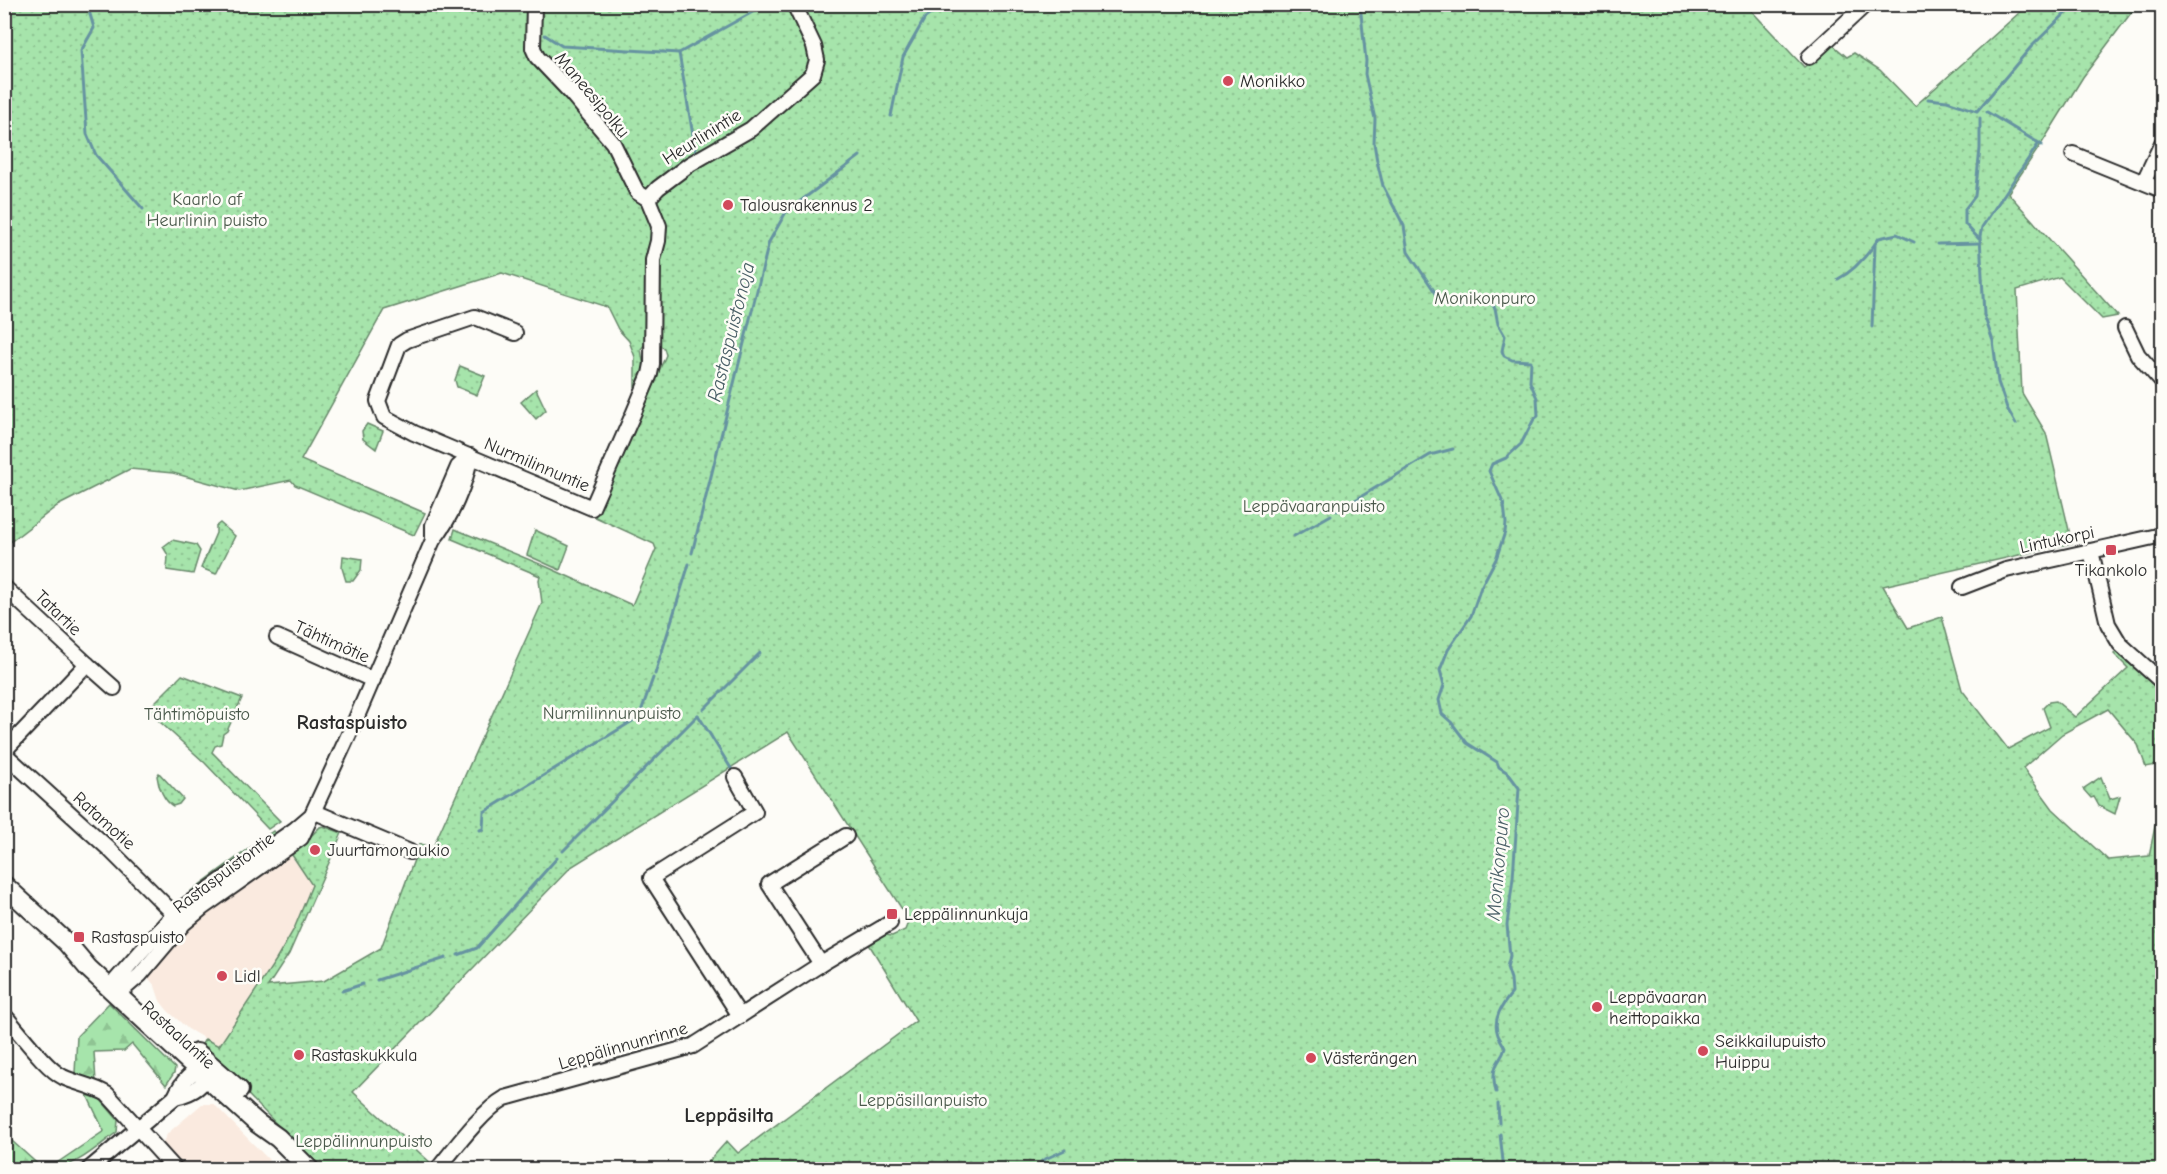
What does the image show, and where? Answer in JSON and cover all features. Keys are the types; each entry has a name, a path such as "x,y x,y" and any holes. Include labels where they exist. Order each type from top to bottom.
{"main road":[{"name":"Rastaalantie","path":"4,885 67,943 95,961 118,987 205,1071 254,1105 278,1138 310,1170"}],"street":[{"name":"Maneesipolku","path":"534,4 533,48 537,57 613,143 637,192 648,199"},
{"name":"Heurlinintie","path":"648,199 658,188 690,164 751,129 813,74 816,60 814,46 794,4"},
{"path":"1809,57 1838,39 1866,4"},
{"path":"2144,182 2163,143"},
{"path":"2073,154 2163,190"},
{"name":"Nurmilinnuntie","path":"515,333 475,317 407,340 399,345 378,401 384,417 414,433 592,508 646,384 653,357 653,260 659,226 648,199"},
{"path":"2125,328 2138,355 2163,382"},
{"name":"Rastaspuistontie","path":"118,987 140,975 179,918 202,908 301,838 315,812 433,540 432,525 458,467 470,456"},
{"name":"Lintukorpi","path":"1962,587 2006,570 2163,535"},
{"path":"2091,551 2108,624 2120,644 2163,682"},
{"name":"Tatartie","path":"4,586 114,688"},
{"name":"Tähtimötie","path":"277,637 373,680"},
{"path":"6,746 87,664"},
{"name":"Ratamotie","path":"6,746 8,757 108,848 179,918"},
{"path":"735,777 755,812 651,878 740,1016"},
{"path":"315,812 410,852"},
{"path":"821,964 769,884 846,836"},
{"name":"Leppälinnunrinne","path":"437,1170 499,1101 689,1048 890,923"},
{"path":"4,1015 51,1068 61,1076 93,1086 107,1094 176,1170"},
{"path":"88,1170 175,1097 179,1086 205,1071"}],"shaded area":[{"path":"288,851 312,885 294,929 219,1047 188,1029 168,1011 160,1001 155,986 146,975 147,971 205,910"},
{"path":"202,1104 214,1104 269,1160 259,1169 183,1169 161,1145 168,1133"}],"green space":[{"name":"Leppävaaranpuisto","path":"5,5 1746,5 1804,67 1833,45 1847,57 1854,53 1880,70 1915,106 2028,5 2137,5 2083,77 2008,193 2118,316 2102,319 2060,277 2017,290 2022,393 2046,433 2072,543 1883,586 1908,628 1942,617 1962,690 2008,749 2050,727 2043,708 2049,702 2056,701 2075,717 2128,668 2114,654 2118,649 2162,688 2162,764 2146,767 2138,745 2108,709 2062,734 2023,768 2053,809 2108,860 2149,856 2162,801 2162,1169 702,1169 727,1141 738,1153 916,1021 867,941 880,934 892,936 905,930 909,920 788,732 571,867 353,1092 433,1165 429,1169 320,1169 201,1046 205,1039 219,1046 294,929 312,885 292,855 320,827 342,833 289,954 268,986 324,981 381,948 420,844 433,847 542,603 540,576 452,539 455,529 632,605 656,549 654,544 595,517 666,355 664,348 655,343 645,344 641,349 644,368 635,387 635,357 629,341 618,329 607,307 502,273 384,310 301,460 425,513 414,535 295,485 291,480 239,491 173,473 130,469 57,506 5,546"},
{"path":"460,366 485,376 477,395 457,387 455,380"},
{"path":"536,389 546,410 536,419 521,402"},
{"path":"367,424 383,431 376,449 363,439 362,431"},
{"path":"220,523 235,536 216,574 201,568 216,533 216,526"},
{"path":"535,530 569,546 560,570 527,555"},
{"path":"172,540 196,545 200,551 193,574 167,570 168,555 163,547"},
{"path":"343,556 362,559 361,570 353,581 346,581 342,568"},
{"name":"Tähtimöpuisto","path":"182,675 242,698 227,731 223,734 221,744 215,746 212,752 280,821 268,829 205,763 149,712 150,707"},
{"path":"159,773 183,799 179,804 173,806 164,797 157,776"},
{"path":"2101,777 2110,799 2120,796 2115,814 2099,806 2094,797 2091,798 2083,789"},
{"path":"273,831 277,835 193,896 191,891"},
{"path":"109,1003 175,1068 166,1085 132,1044 124,1051 94,1052 96,1082 75,1073 77,1036"},
{"path":"87,1095 100,1099 118,1120 117,1132 67,1166 48,1169 104,1131"},
{"path":"12,1141 43,1169 5,1169 5,1145"}],"waterway":[{"path":"87,4 94,28 81,51 87,134 96,155 143,209"},
{"path":"545,35 562,46 679,53 767,4"},
{"name":"Rastaspuistonoja","path":"891,116 903,57 925,18 945,4"},
{"name":"Monikonpuro","path":"1360,4 1366,61 1365,74 1375,119 1374,143 1377,161 1383,186 1404,226 1408,252 1439,298 1449,306 1460,307 1480,299 1491,303 1505,336 1502,351 1504,356 1512,360 1531,361 1530,382 1537,398 1538,416 1534,419 1521,444 1506,458 1492,464 1489,471 1504,505 1505,532 1471,616 1448,650 1440,670 1444,685 1439,700 1442,714 1467,743 1497,762 1519,788 1513,878 1507,925 1510,956 1507,967 1512,993 1502,1007 1496,1023 1498,1035 1505,1048 1494,1072 1496,1092"},
{"path":"1928,99 1947,101 1977,111 2031,47 2075,4"},
{"path":"679,53 696,153"},
{"path":"1987,112 2042,145"},
{"path":"1979,239 1965,224 1965,209 1975,196 1980,149 1980,118"},
{"path":"2016,424 2007,408 1998,382 1993,341 1984,315 1980,236 1982,227 2039,143"},
{"name":"Rastaspuistonoja","path":"692,553 769,242 786,212 860,156"},
{"path":"1838,279 1861,261 1879,238 1897,234 1914,242"},
{"path":"1938,244 1980,243"},
{"path":"1872,327 1875,245"},
{"path":"1337,511 1430,455 1453,449"},
{"path":"1294,536 1331,515"},
{"name":"Rastaspuistonoja","path":"655,674 689,564"},
{"path":"704,709 760,653"},
{"name":"Rastaspuistonoja","path":"480,830 483,829 484,812 639,717 653,678"},
{"path":"698,715 732,770"},
{"path":"563,851 698,715"},
{"path":"458,955 477,948 557,858"},
{"path":"377,980 446,958"},
{"path":"342,991 363,984"},
{"name":"Monikonpuro","path":"1498,1104 1499,1123"},
{"name":"Monikonpuro","path":"1500,1134 1504,1170"},
{"path":"1034,1170 1043,1160 1065,1150"}],"place":[{"name":"Monikko","path":"1228,81"},
{"name":"Talousrakennus 2","path":"728,205"},
{"name":"Tikankolo","path":"2111,550"},
{"name":"Juurtamonaukio","path":"315,850"},
{"name":"Leppälinnunkuja","path":"892,914"},
{"name":"Rastaspuisto","path":"79,937"},
{"name":"Lidl","path":"222,976"},
{"name":"Leppävaaran heittopaikka","path":"1597,1007"},
{"name":"Seikkailupuisto Huippu","path":"1703,1051"},
{"name":"Rastaskukkula","path":"299,1055"},
{"name":"Västerängen","path":"1311,1058"}],"district":[{"name":"Rastaspuisto","path":"352,722"},
{"name":"Leppäsilta","path":"729,1115"}],"park label":[{"name":"Kaarlo af Heurlinin puisto","path":"207,209"},
{"name":"Nurmilinnunpuisto","path":"612,713"},
{"name":"Leppäsillanpuisto","path":"923,1100"},
{"name":"Leppälinnunpuisto","path":"364,1141"}]}
